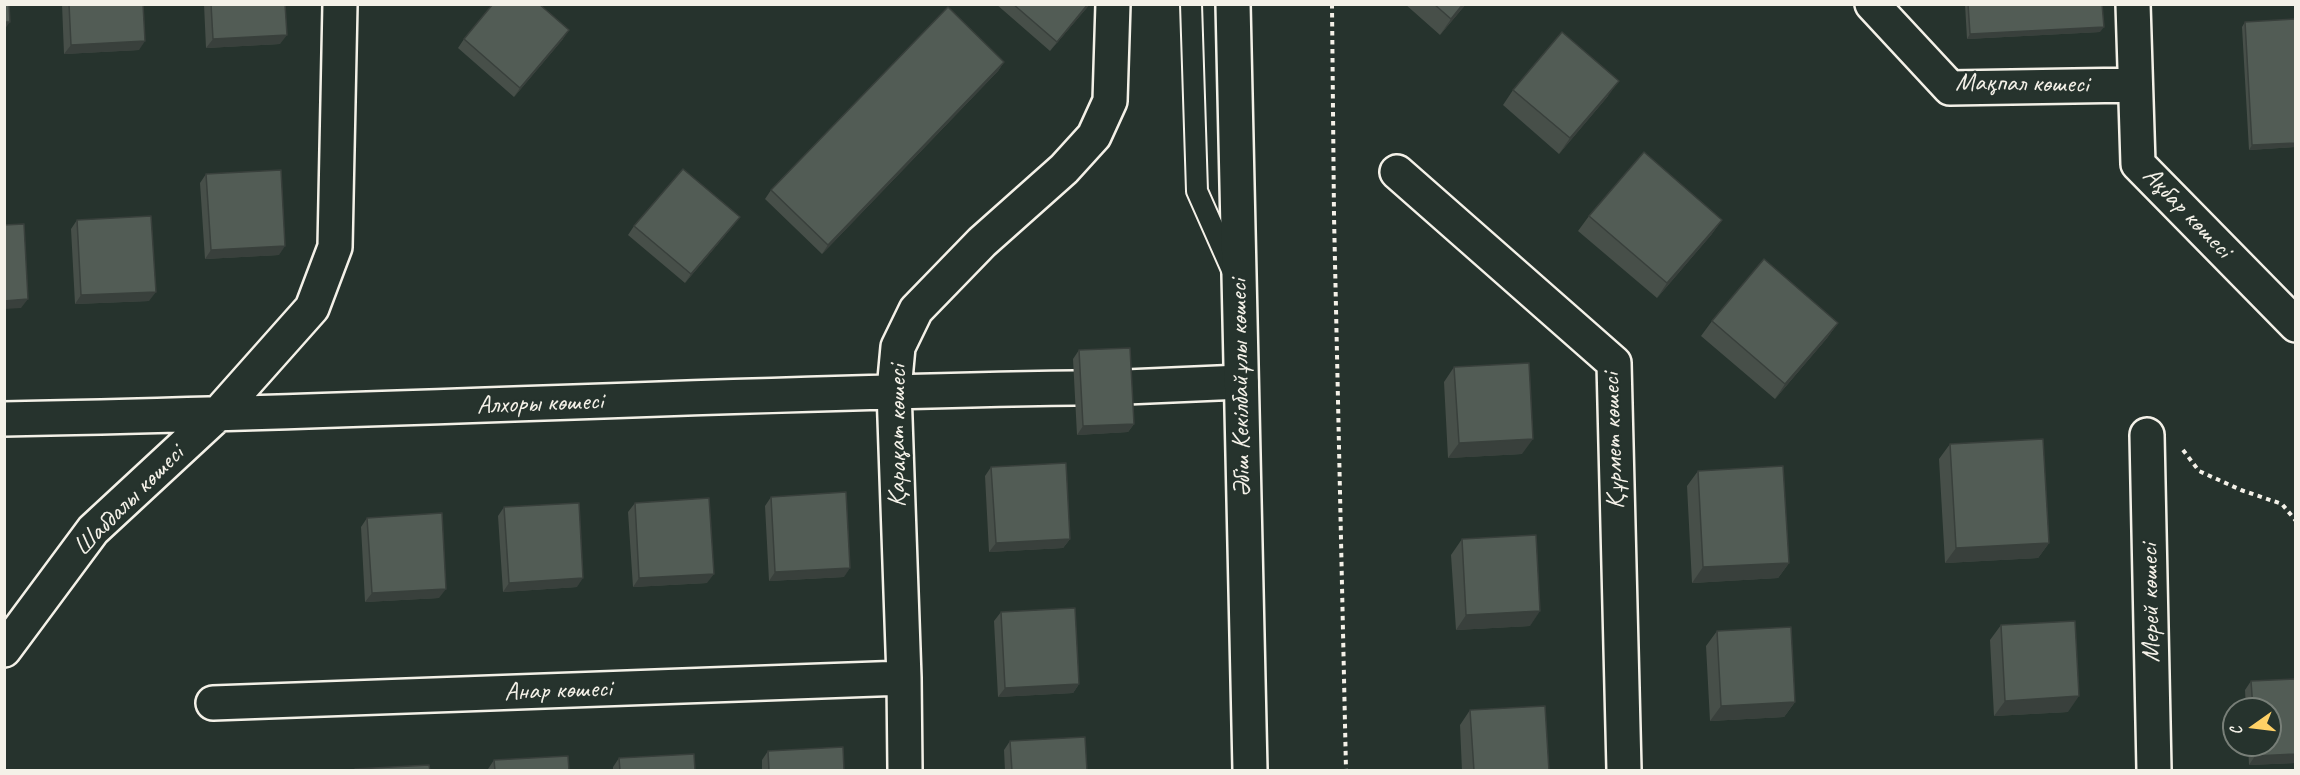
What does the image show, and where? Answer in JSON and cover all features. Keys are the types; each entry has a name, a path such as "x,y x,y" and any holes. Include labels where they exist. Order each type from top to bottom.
{"street":[{"name":"Шабдалы көшесі","path":"4,650 93,530 216,416 312,308 335,247 340,4"},
{"name":"Қарақат көшесі","path":"904,771 904,678 894,390 898,347 916,310 982,242 1064,169 1094,136 1110,101 1113,4"},
{"name":"Әбіш Кекілбайұлы көшесі","path":"1233,4 1250,771"},
{"name":"Мақпал көшесі","path":"1872,4 1950,88 2135,85"},
{"name":"Ақбар көшесі","path":"2133,4 2138,164 2295,325"},
{"name":"Құрмет көшесі","path":"1397,172 1614,363 1624,771"},
{"path":"1126,387 1241,382"},
{"name":"Алхоры көшесі","path":"4,419 216,416 894,390 1075,388"},
{"name":"Мерей көшесі","path":"2147,435 2154,771"},
{"name":"Анар көшесі","path":"213,703 904,678"}],"lane":[{"path":"1191,4 1197,191 1239,284"},
{"path":"1249,737 1268,771"}],"path":[{"path":"1332,4 1334,228 1347,771"},
{"path":"2147,435 2153,423 2162,425 2199,471 2241,490 2282,504 2295,521"}],"building":[{"path":"4,4 9,4 10,22 4,22"},
{"path":"69,4 143,4 145,41 71,45"},
{"path":"211,4 285,4 287,35 213,39"},
{"path":"493,4 539,4 569,30 520,88 464,39"},
{"path":"1013,4 1088,4 1057,42"},
{"path":"1434,4 1463,4 1451,19"},
{"path":"1968,4 2102,4 2104,27 1970,34"},
{"path":"948,7 1004,62 828,245 771,190"},
{"path":"2295,19 2295,143 2252,145 2245,22"},
{"path":"1562,32 1619,81 1570,138 1513,90"},
{"path":"1644,152 1722,220 1667,283 1589,216"},
{"path":"683,169 740,217 691,274 634,226"},
{"path":"281,170 285,246 211,250 206,174"},
{"path":"151,216 156,292 81,295 77,220"},
{"path":"24,224 28,299 4,301 4,225"},
{"path":"1764,259 1838,323 1785,384 1712,321"},
{"path":"1130,348 1134,424 1083,426 1079,350"},
{"path":"1529,363 1533,439 1459,443 1454,367"},
{"path":"2043,439 2049,543 1956,548 1950,444"},
{"path":"1066,463 1070,539 996,543 991,467"},
{"path":"1783,466 1789,563 1703,567 1698,471"},
{"path":"846,492 850,568 775,572 771,497"},
{"path":"709,498 714,574 639,578 635,503"},
{"path":"579,503 583,578 509,583 504,507"},
{"path":"442,513 446,589 372,593 367,518"},
{"path":"1536,535 1540,611 1466,615 1462,539"},
{"path":"1075,608 1079,684 1005,688 1001,612"},
{"path":"2075,621 2079,696 2005,701 2001,625"},
{"path":"1791,627 1795,702 1721,706 1717,631"},
{"path":"2295,679 2295,754 2282,755 2282,697 2252,697 2251,681"},
{"path":"1545,706 1549,771 1474,771 1470,710"},
{"path":"1085,737 1087,771 1012,771 1010,741"},
{"path":"843,747 844,771 769,771 768,751"},
{"path":"694,754 695,771 620,771 619,758"},
{"path":"568,756 569,771 495,771 494,760"},
{"path":"429,765 430,771 355,771 355,769"}]}
